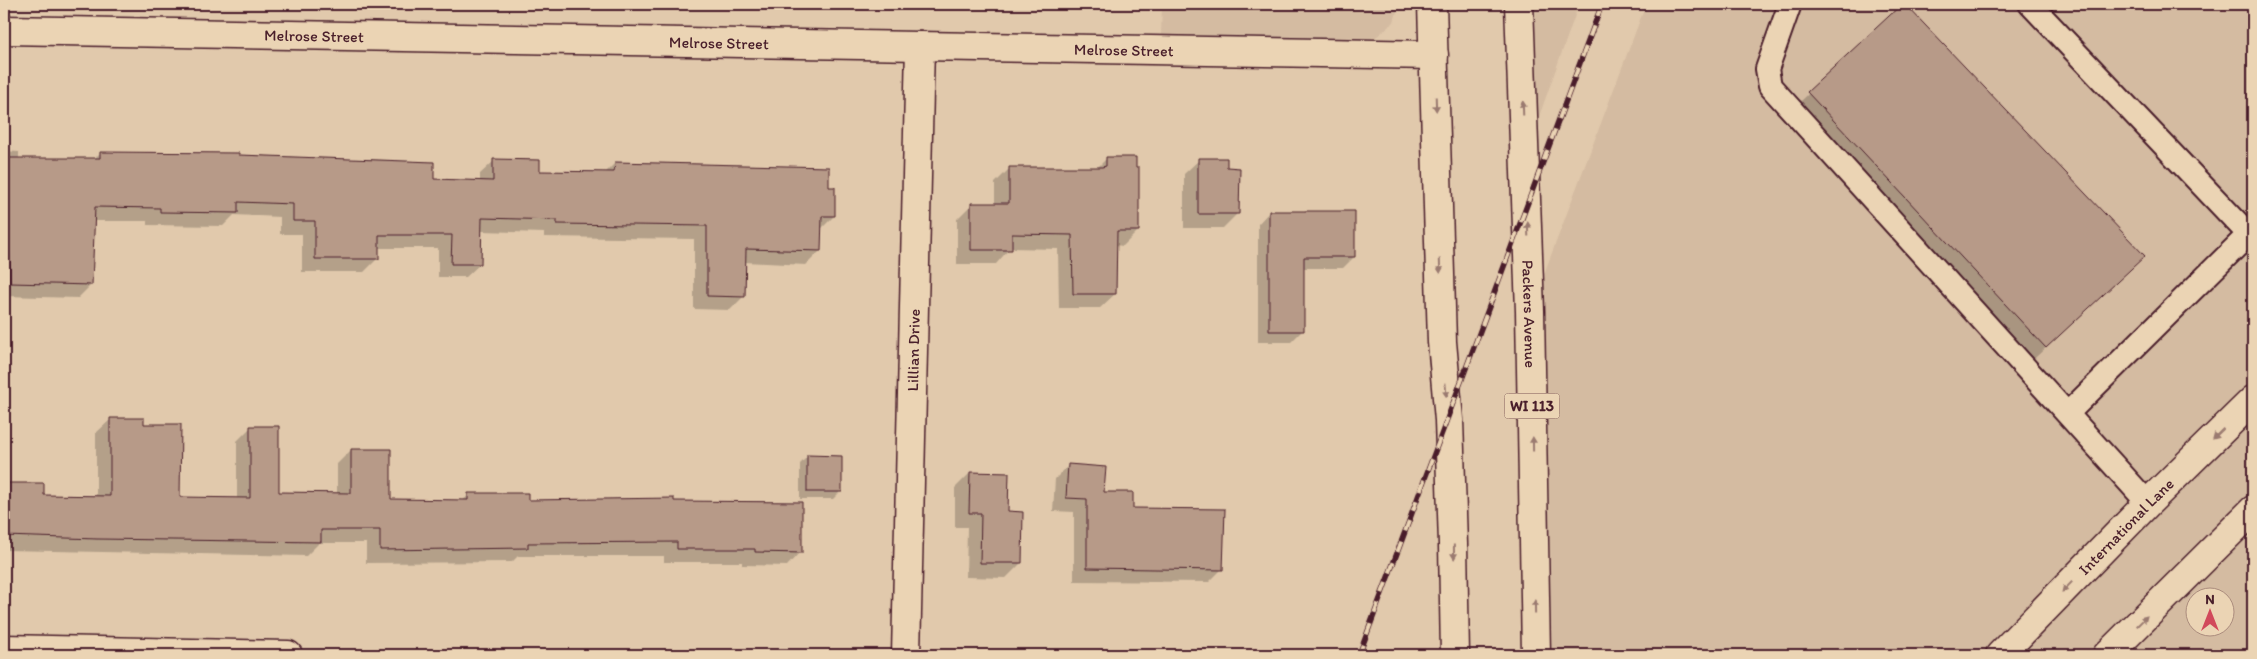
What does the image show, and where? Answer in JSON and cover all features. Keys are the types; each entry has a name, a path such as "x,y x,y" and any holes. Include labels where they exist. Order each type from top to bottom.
{"street":[{"path":"1432,4 1442,342 1449,420 1455,655"},
{"name":"Packers Avenue","path":"1519,4 1530,311 1536,655"},
{"name":"Melrose Street","path":"4,30 1434,55"},
{"name":"Lillian Drive","path":"906,655 920,46"},
{"name":"International Lane","path":"2000,655 2148,503 2253,400"},
{"path":"2107,655 2253,510"},
{"path":"4,649 288,655"}],"lane":[{"path":"1790,4 1768,69 1770,86 2148,503"},
{"path":"2030,4 2251,236 2068,414"}],"shaded area":[{"path":"1162,4 1399,4 1394,22 1376,37 1348,42 1161,35"},
{"path":"1519,4 1579,4 1525,156"},
{"path":"1646,4 2253,4 2253,655 1536,655 1530,311"}],"building":[{"path":"1902,4 1905,4 2145,256 2046,348 1807,92"},
{"path":"100,152 239,153 239,155 434,162 434,179 493,181 493,159 540,160 540,171 614,172 615,162 829,167 829,187 835,187 835,216 822,216 821,251 746,249 745,297 707,296 707,226 557,224 557,220 482,218 481,264 451,264 452,235 379,235 379,259 315,259 315,221 293,221 293,204 238,202 238,213 160,212 160,208 95,207 92,285 10,283 9,218 4,218 4,158 100,158"},
{"path":"1106,157 1136,157 1136,167 1139,167 1139,231 1117,231 1116,294 1073,294 1072,235 1012,234 1012,250 971,250 971,203 1009,203 1009,167 1102,167 1106,166"},
{"path":"1198,158 1227,158 1227,167 1240,168 1239,214 1198,214"},
{"path":"1269,211 1355,211 1355,257 1304,257 1304,331 1269,331"},
{"path":"110,418 144,418 144,424 181,424 180,497 250,498 250,426 279,426 279,492 351,493 351,449 391,449 391,499 468,500 468,493 528,493 528,500 674,498 674,501 802,502 802,553 755,552 755,549 677,549 677,542 528,543 528,548 380,550 380,530 321,530 321,542 4,536 4,483 44,483 44,495 110,496"},
{"path":"807,455 842,456 842,492 807,492"},
{"path":"1068,464 1106,467 1104,492 1133,492 1133,508 1225,509 1223,570 1087,568 1087,499 1066,498"},
{"path":"970,472 1009,473 1008,511 1023,512 1022,563 980,563 981,513 969,513"}],"railway":[{"path":"1359,655 1602,4"}]}
